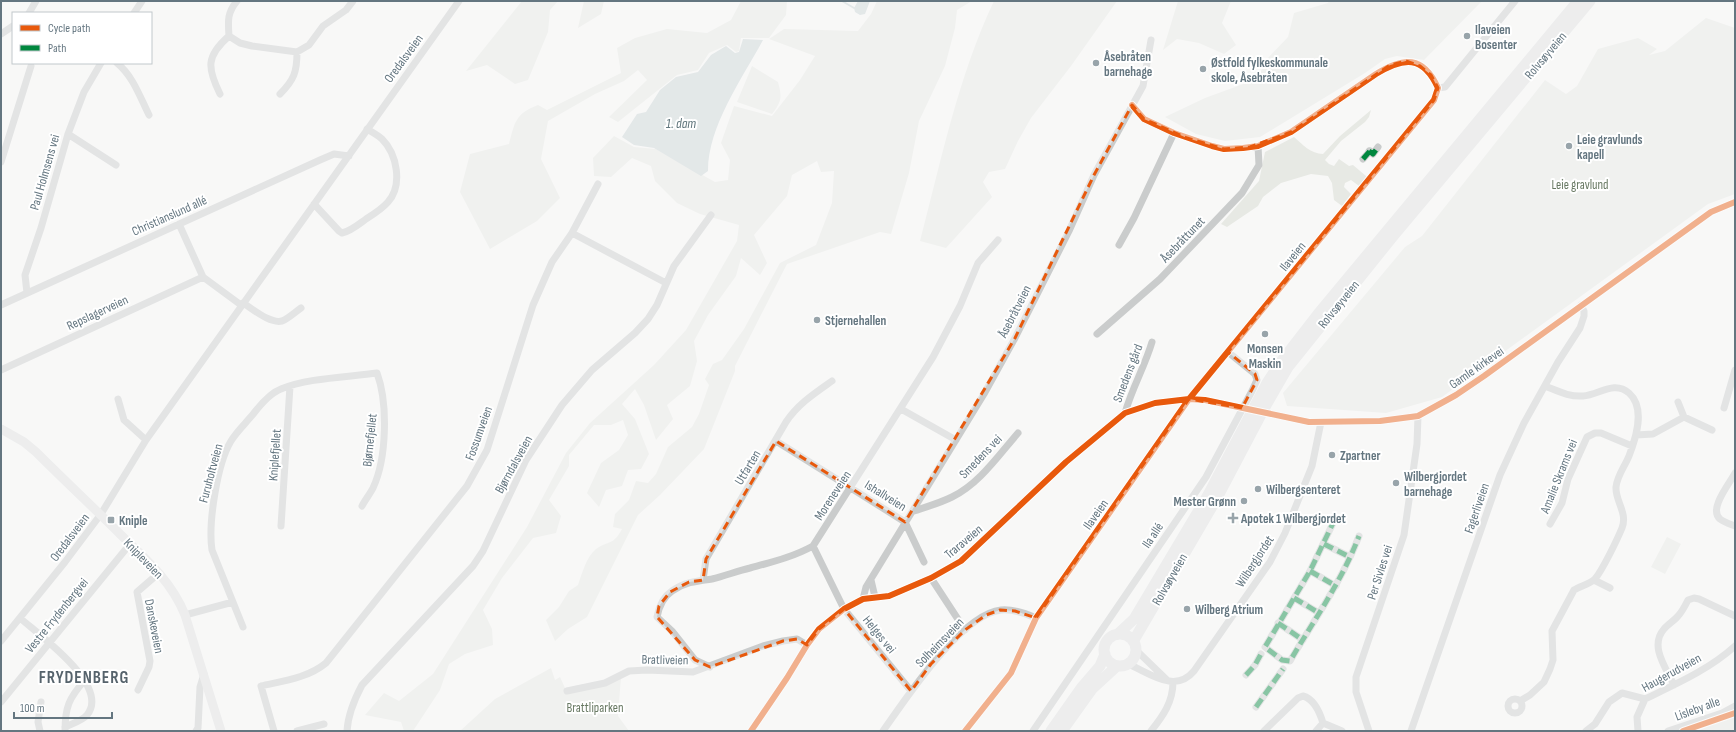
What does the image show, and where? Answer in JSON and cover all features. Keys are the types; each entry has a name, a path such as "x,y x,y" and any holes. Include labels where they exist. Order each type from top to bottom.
{"main road":[{"name":"Rolvsøyveien","path":"1119,633 1134,619 1208,495 1256,404 1280,363 1318,314 1578,1"},
{"name":"Rolvsøyveien","path":"1134,640 1216,498 1275,388 1300,350 1590,1"},
{"path":"1051,731 1082,687 1100,666 1105,654 1105,643 1109,638 1119,633 1127,635 1134,640 1137,651 1134,659 1128,664 1117,666 1092,688 1062,731"},
{"path":"1105,654 1109,662 1117,666"}],"street":[{"path":"30,12 36,1"},
{"path":"135,12 142,1"},
{"path":"220,94 210,71 210,62 213,53 229,36 229,13 237,1"},
{"path":"229,36 240,43 252,46 297,52 309,45 323,26 346,10 353,1"},
{"name":"Oredalsveien","path":"1,641 101,514 146,440 459,1"},
{"name":"Ilaveien","path":"965,731 1011,673 1036,618 1189,399 1434,100 1438,88 1445,87 1515,1"},
{"path":"1,34 12,27"},
{"name":"Åsebråtveien","path":"863,599 866,587 905,522 914,511 1015,338 1069,231 1094,175 1143,86 1151,40"},
{"path":"280,94 293,79 296,70 297,52"},
{"path":"1132,105 1144,119 1174,133 1224,149 1258,146 1291,132 1376,74 1390,65 1401,61 1413,62 1425,69 1431,75 1438,88"},
{"name":"Paul Holmsens vei","path":"27,293 26,275 68,134 84,92 100,64"},
{"path":"118,64 132,80 149,115"},
{"path":"1,162 31,66"},
{"path":"314,204 339,231 342,232 350,230 380,209 392,196 397,181 394,159 388,145 381,138 367,129"},
{"path":"1119,245 1134,218 1174,133"},
{"path":"68,134 116,165"},
{"name":"Åsebråttunet","path":"1097,334 1160,279 1237,198 1248,184 1259,165 1258,146"},
{"path":"1363,159 1370,151 1373,154 1378,147"},
{"name":"Christianslund allé","path":"1,305 334,154 349,156"},
{"name":"Fossumveien","path":"274,731 260,686 304,675 318,670 326,663 467,486 487,450 533,305 552,262 572,233 598,184"},
{"name":"Gamle kirkevei","path":"1189,399 1218,403 1291,420 1321,422 1380,422 1418,416 1456,395 1711,212 1735,202"},
{"name":"Bjørndalsveien","path":"347,731 348,719 354,699 362,685 473,566 483,551 526,460 562,405 592,370 635,333 648,319 657,305 679,258 712,215"},
{"path":"179,224 203,277 242,304 269,319 279,321 286,319 301,308"},
{"path":"572,233 666,283"},
{"name":"Moreneveien","path":"813,546 937,350 960,306 978,263 998,240"},
{"name":"Repslagerveien","path":"1,370 203,277"},
{"name":"Fagerliveien","path":"1411,731 1500,475 1518,434 1558,362 1580,328 1584,316 1584,311 1581,305"},
{"name":"Smedens gård","path":"1125,413 1130,395 1148,357 1152,342"},
{"name":"Ila allé","path":"1033,731 1206,476 1252,391 1257,380 1255,374 1228,352"},
{"path":"1724,408 1735,370"},
{"name":"Furuholtveien","path":"243,627 212,550 210,540 212,511 219,477 231,441 257,409 274,392 300,383 377,373"},
{"name":"Bjørnefjellet","path":"362,506 373,488 380,463 384,430 384,405 381,384 377,373"},
{"name":"Utfarten","path":"703,580 706,559 792,412 832,381"},
{"name":"Kniplefjellet","path":"281,526 290,386"},
{"path":"1520,702 1544,682 1552,660 1552,631 1574,590 1594,580 1624,523 1624,514 1616,486 1636,435 1638,415 1637,403 1625,390 1610,387 1584,396 1574,396 1564,394 1545,386"},
{"path":"118,399 124,420 146,440"},
{"name":"Traraveien","path":"752,731 787,678 806,645 819,629 844,609 863,599 889,596 931,578 961,561 1066,462 1125,413 1155,403 1189,399"},
{"path":"1678,402 1684,418 1712,430"},
{"path":"901,409 956,440"},
{"name":"Per Sivles vei","path":"1369,731 1356,692 1356,677 1404,535 1417,444 1418,416"},
{"path":"1636,435 1653,434 1684,418"},
{"name":"Wilbergjordet","path":"1170,681 1182,681 1194,671 1270,562 1286,533 1312,466 1321,422"},
{"name":"Knipleveien","path":"1,429 24,442 101,514 159,572 175,592 185,615 221,731"},
{"name":"Amalie Skrams vei","path":"1550,524 1562,504 1568,479 1587,437 1594,433 1601,432 1632,446"},
{"name":"Smedens vei","path":"914,511 952,497 963,490 982,475 1018,434"},
{"name":"Ishallveien","path":"776,441 905,522 924,562"},
{"path":"1735,473 1724,490 1716,509 1717,515 1721,520 1735,526"},
{"path":"1335,519 1310,571 1265,647 1282,660 1290,661 1327,602 1350,558 1359,536"},
{"name":"Vestre Frydenbergvei","path":"1,702 130,544"},
{"path":"1324,544 1350,558"},
{"path":"710,667 695,660 672,631 657,617 659,606 670,592 689,582 703,580 777,561 802,552 813,546"},
{"name":"Helges vei","path":"813,546 844,609 911,692"},
{"path":"1310,571 1336,586"},
{"name":"Danskeveien","path":"138,690 149,667 150,661 137,592 159,572"},
{"path":"931,578 965,630"},
{"path":"871,580 875,597"},
{"path":"1594,580 1610,588"},
{"path":"1294,598 1319,613"},
{"path":"1674,685 1660,655 1658,646 1660,635 1665,627 1678,617 1688,600 1694,598 1700,599 1735,616"},
{"path":"185,615 234,602"},
{"name":"Solheimsveien","path":"883,731 931,664 965,630 986,615 1000,610 1015,611 1036,618"},
{"path":"20,618 49,643 80,673 85,680 90,693 90,709 86,717 65,729 65,712 68,703 85,680"},
{"path":"1278,623 1303,640"},
{"name":"Bratliveien","path":"567,691 605,683 629,671 647,670 693,672 710,667 763,646 783,641 797,639 806,645"},
{"name":"Haugerudveien","path":"1638,731 1637,717 1645,699 1674,685 1722,658 1735,646"},
{"path":"1137,651 1170,681 1173,694 1171,701 1151,731"},
{"path":"1246,675 1255,665 1261,654"},
{"path":"1128,664 1155,678 1170,681"},
{"path":"1256,707 1283,669"},
{"path":"196,731 198,728 200,687 204,674"},
{"path":"1586,731 1595,724 1609,702 1622,693 1645,699"},
{"path":"1264,731 1298,698 1303,696 1308,698 1316,707 1323,723 1342,731"},
{"path":"40,731 38,722 41,702"},
{"name":"Lisleby alle","path":"1668,731 1722,713 1735,706"},
{"path":"1316,731 1323,723"},
{"path":"296,731 324,724"}],"highlighted area":[{"path":"1406,61 1420,66 1431,75 1438,88 1434,100 1228,352 1255,374 1257,380 1242,408 1189,399 1036,618 1015,611 1000,610 986,615 965,630 931,664 911,691 844,609 819,629 807,645 797,639 783,641 710,667 695,660 657,617 659,606 670,592 689,582 703,580 706,559 776,441 905,522 1015,338 1094,175 1132,105 1144,119 1187,138 1224,149 1250,147 1291,132 1390,65"}],"green space":[{"path":"522,1 558,1 550,10 548,32 528,80 515,84 487,65 466,71"},
{"path":"584,1 604,1 601,14 578,28"},
{"path":"741,1 787,1 786,15 769,38 741,38 739,51 736,52 727,45 709,53 698,70 677,75 618,122 609,117 647,80 638,70 624,81 595,94 548,121 541,159 560,198 537,221 490,249 460,192 470,154 509,144 517,120 520,115 530,108 538,105 547,110 621,73 617,48 635,38 667,29 707,33 731,20"},
{"path":"877,1 972,1 957,10 955,28 945,66 919,121 909,173 891,234 880,232 787,264 735,366 735,371 704,449 660,495 638,515 587,617 568,629 555,641 546,620 559,607 569,591 578,585 585,566 593,552 600,546 616,538 619,534 622,529 613,527 615,514 629,500 636,481 648,483 656,474 668,447 692,427 699,414 709,385 705,379 713,364 722,360 744,329 780,263 816,245 832,203 834,171 821,172 817,161 792,175 787,196 754,235 767,263 760,275 741,258 736,276 708,315 694,341 697,361 690,386 667,405 673,419 656,440 644,405 635,389 622,404 635,419 649,454 641,469 628,470 622,486 606,490 599,507 587,493 601,463 619,450 628,435 623,420 611,425 594,425 569,455 569,466 549,500 561,516 556,533 533,538 502,578 483,610 492,629 493,645 465,654 449,664 440,690 413,731 404,731 401,722 365,715 384,693 399,701 433,674 527,527 566,453 590,423 654,365 686,330 737,241 739,225 700,214 677,203 655,181 651,166 632,158 611,177 594,176 593,158 614,136 634,147 656,149 715,182 728,180 730,160 721,143 734,106 772,116 800,80 815,56 769,39 784,29 858,31 871,14"},
{"path":"994,1 1117,1 1071,66 1031,118 1005,169 989,172 983,182 992,197 946,248 920,241 960,89 981,30"},
{"path":"1178,1 1231,1 1222,23 1236,45 1224,54 1199,43 1177,39 1163,50"},
{"path":"1329,1 1482,1 1424,60 1397,56 1385,59 1365,73 1260,137 1225,141 1196,134 1165,117 1205,98 1257,79 1267,59 1288,37 1294,13 1328,3"},
{"name":"Leie gravlund","path":"1706,18 1735,28 1735,194 1708,204 1442,397 1386,413 1287,406 1283,393 1405,247 1422,236 1545,80 1566,94 1577,86 1598,49 1638,38 1657,49 1649,55 1665,51"},
{"path":"752,66 778,82 780,99 778,106 772,114 737,102"},
{"path":"1371,110 1369,117 1365,122 1341,141 1325,160 1334,166 1339,159 1349,166 1353,165 1367,178 1359,186 1351,180 1345,183 1344,187 1351,194 1342,206 1334,200 1332,183 1328,176 1311,174 1281,183 1263,197 1258,206 1227,227 1221,224 1259,181 1265,152 1294,137 1311,150 1319,154 1323,154 1340,136"},
{"path":"1667,537 1681,544 1665,574 1651,567"},
{"name":"Brattliparken","path":"551,668 555,680 560,677 565,688 621,677 618,716 629,731 460,731 495,699"},
{"path":"1735,714 1735,731 1698,731"}],"water":[{"path":"858,1 870,1 865,14 860,15 855,12 854,8"},
{"name":"1. dam","path":"743,39 763,40 736,87 720,120 710,154 708,171 701,176 654,148 634,145 622,137 637,114 646,112 660,90 676,77 698,72 711,55 726,46 735,53 739,52"}],"waterway":[{"path":"842,1 854,8"}],"marked path":[{"path":"1369,151 1373,154 1378,147"},
{"path":"1363,159 1370,151"},
{"path":"1335,519 1310,571 1265,647 1282,660 1290,661 1336,585 1359,536"},
{"path":"1324,544 1350,557"},
{"path":"1310,571 1336,586"},
{"path":"1294,598 1319,613"},
{"path":"1278,623 1303,640"},
{"path":"1246,675 1255,665 1261,654"},
{"path":"1256,707 1283,669"}],"cycle path":[{"path":"965,731 1011,673 1036,618 1189,399 1434,100 1438,88 1432,77 1419,65 1412,62 1395,64 1376,74 1291,132 1258,146 1243,148 1224,149 1174,133 1144,119 1132,105"},
{"path":"751,731 819,629 844,609 863,599 889,596 931,578 961,561 1066,462 1125,413 1155,403 1189,399 1205,400 1309,422 1380,421 1418,416 1456,395 1484,376 1711,212 1735,202"},
{"path":"1683,731 1735,713"}],"place":[{"name":"Ilaveien Bosenter","path":"1467,36"},
{"name":"Åsebråten barnehage","path":"1096,63"},
{"name":"Østfold fylkeskommunale skole, Åsebråten","path":"1203,69"},
{"name":"Leie gravlunds kapell","path":"1569,146"},
{"name":"Stjernehallen","path":"817,320"},
{"name":"Monsen Maskin","path":"1265,334"},
{"name":"Zpartner","path":"1332,455"},
{"name":"Wilbergjordet barnehage","path":"1396,483"},
{"name":"Wilbergsenteret","path":"1258,489"},
{"name":"Mester Grønn","path":"1244,501"},
{"name":"Apotek 1 Wilbergjordet","path":"1233,518"},
{"name":"Kniple","path":"111,520"},
{"name":"Wilberg Atrium","path":"1187,609"}],"district":[{"name":"FRYDENBERG","path":"84,677"}]}
